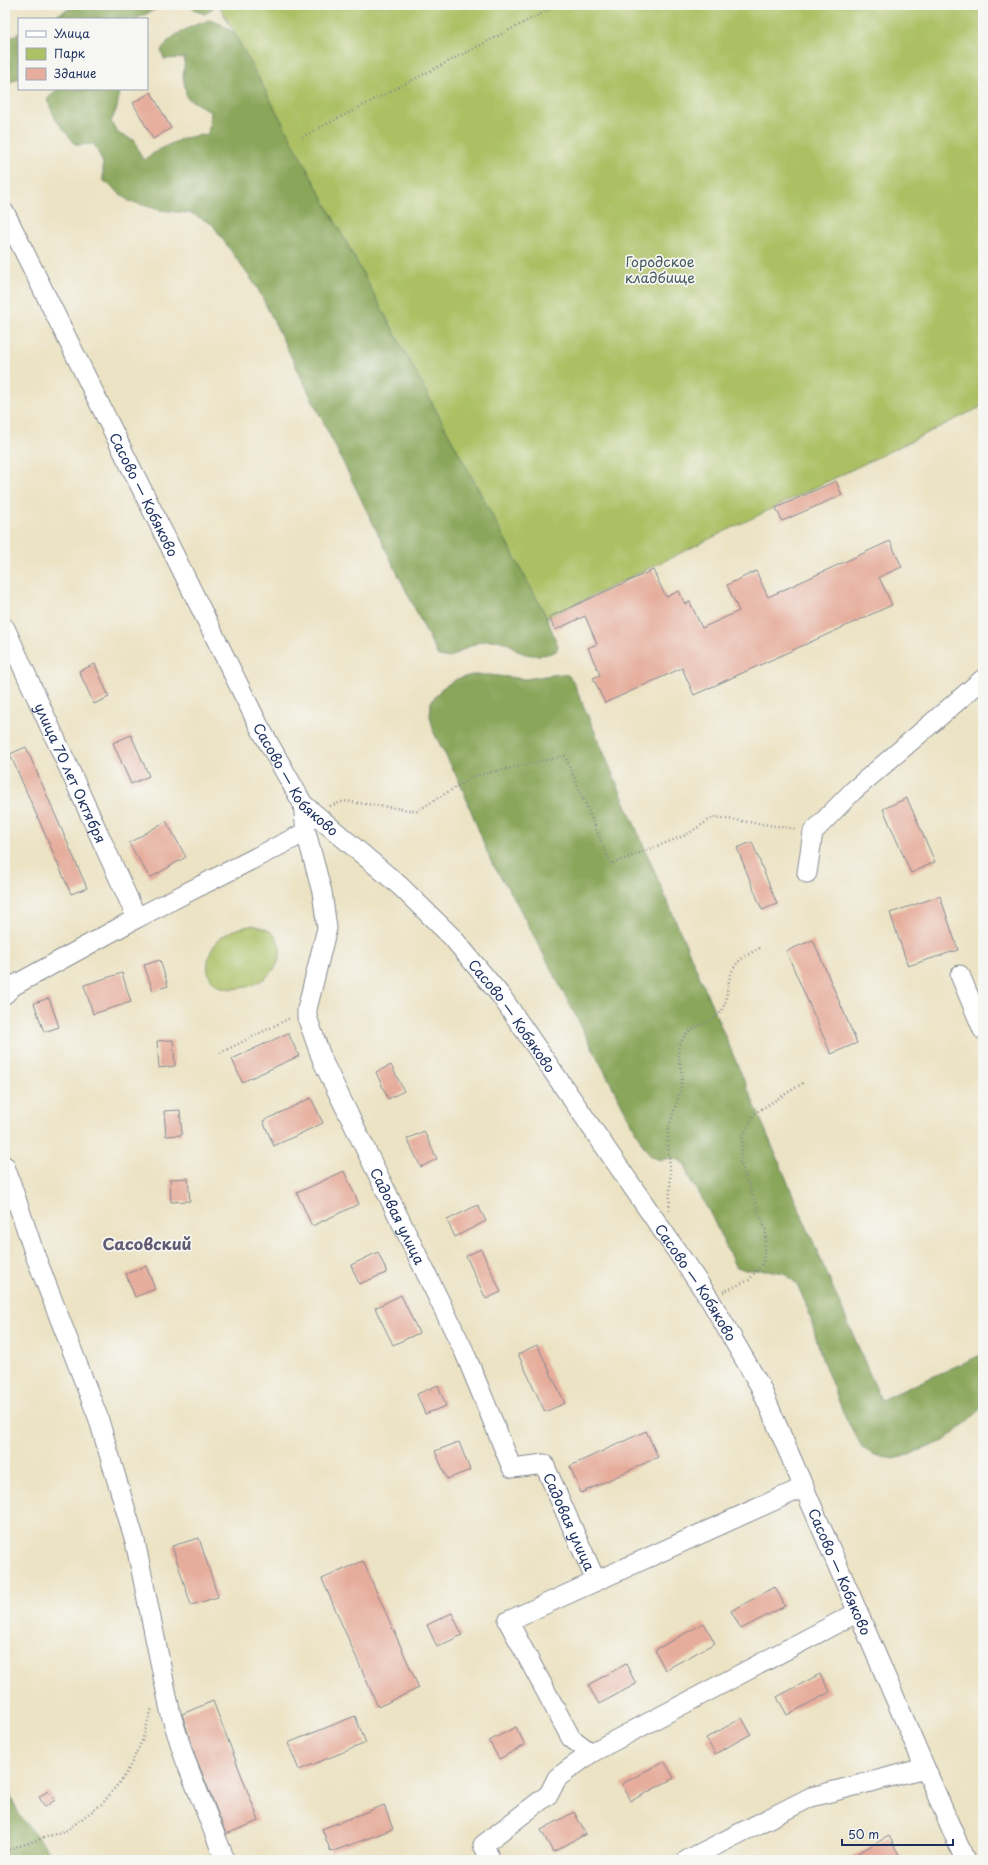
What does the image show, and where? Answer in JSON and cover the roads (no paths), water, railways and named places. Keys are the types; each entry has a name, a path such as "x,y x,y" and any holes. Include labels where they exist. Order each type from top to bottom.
{"street":[{"name":"Сасово — Кобяково","path":"5,213 258,726 307,808 400,886 452,937 501,996 709,1298 760,1386 965,1860"},
{"name":"улица 70 лет Октября","path":"5,628 137,918"},
{"path":"807,873 813,832 853,791 981,685"},
{"name":"Садовая улица","path":"307,808 306,832 322,892 327,928 306,1009 307,1018 324,1062 464,1351 512,1468 544,1464 596,1581"},
{"path":"5,994 13,986 137,918 306,832"},
{"path":"960,975 983,1030"},
{"path":"5,1166 35,1255 98,1417 135,1541 171,1715 185,1759 225,1860"},
{"path":"591,1753 571,1738 508,1621 804,1487"},
{"path":"491,1860 483,1845 549,1794 557,1778 591,1753 858,1612"},
{"path":"687,1860 811,1797 925,1768"}],"district":[{"name":"Сасовский","path":"147,1243"}],"park label":[{"name":"Городское кладбище","path":"660,270"}]}
